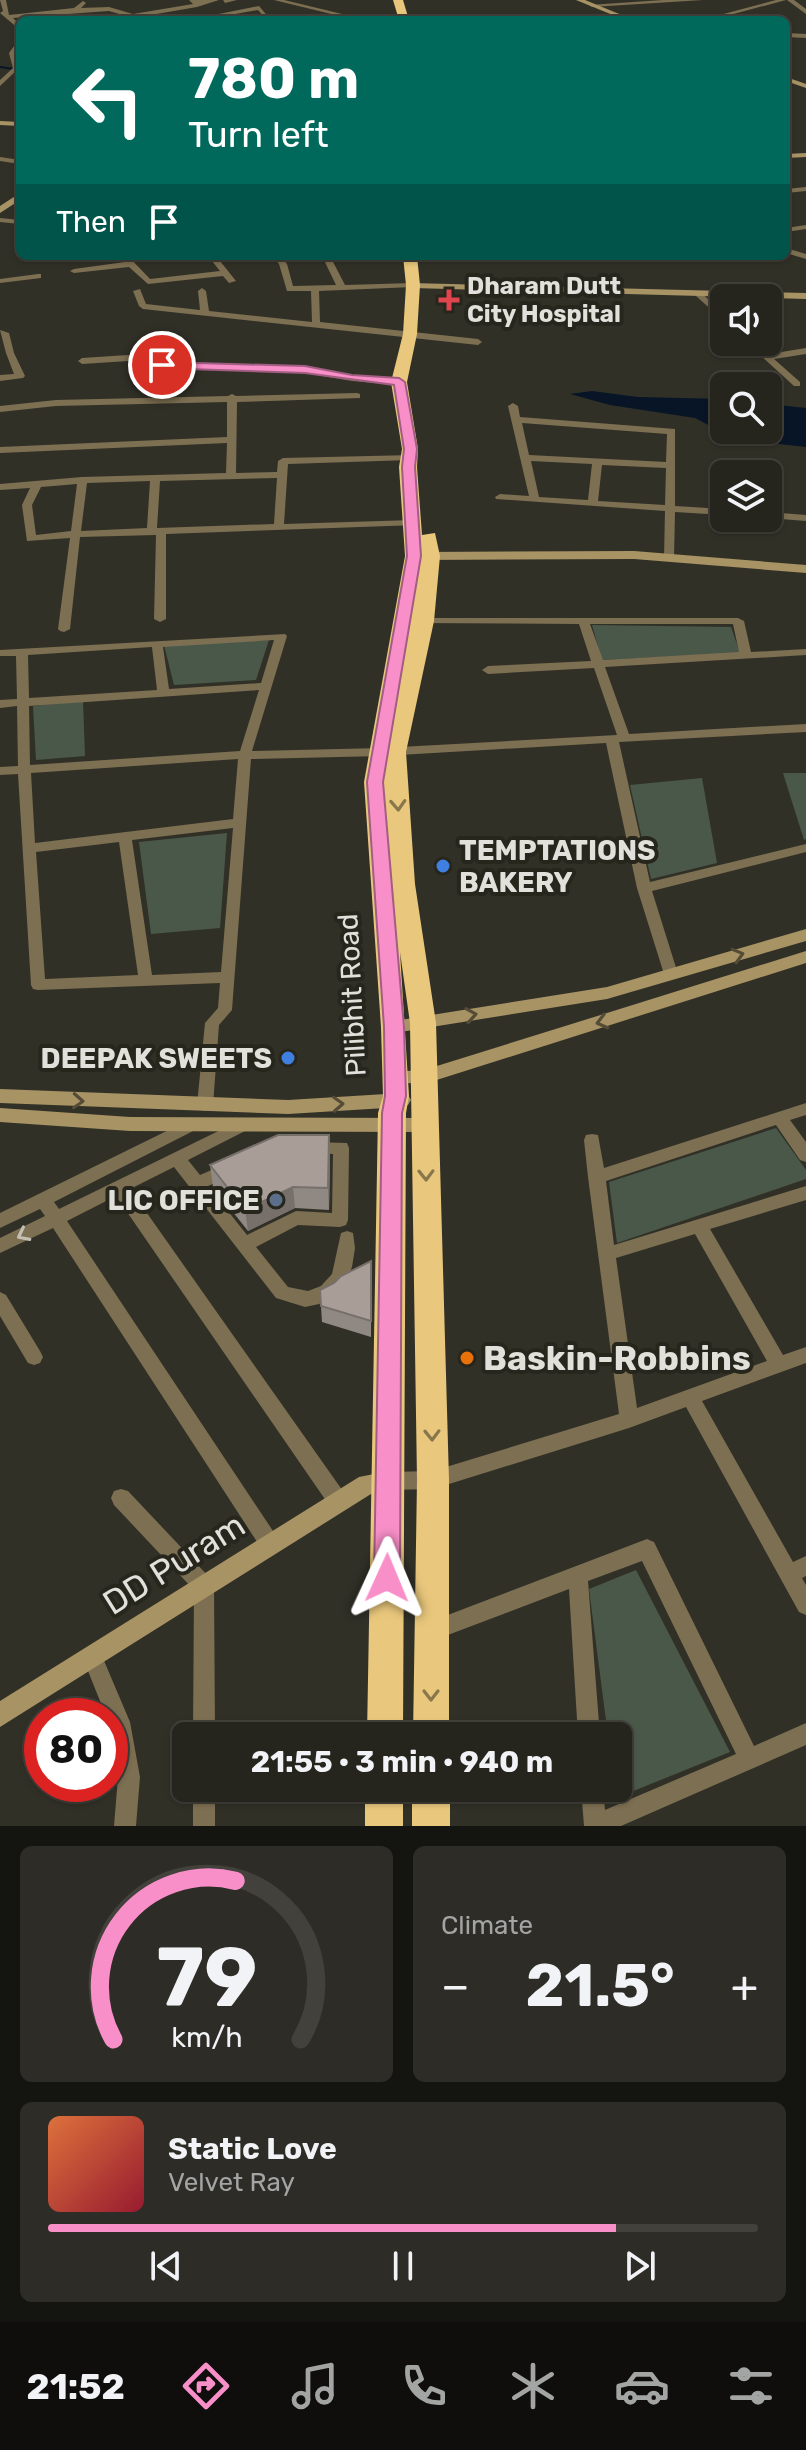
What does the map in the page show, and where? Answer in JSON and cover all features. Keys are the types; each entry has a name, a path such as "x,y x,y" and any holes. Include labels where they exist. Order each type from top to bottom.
{"highway":[{"name":"Pilibhit Road","path":"385,1722 394,1027 375,782 389,752 423,556 413,523 410,457 399,382 414,334 418,285 411,260"},
{"path":"418,285 425,260"},
{"path":"414,334 412,381 423,556"},
{"path":"389,752 403,884 423,1023 433,1480 431,1722"},
{"path":"384,1802 384,1826"},
{"path":"431,1802 431,1826"}],"street":[{"path":"3,0 6,12 3,13 16,24"},
{"path":"76,10 86,0"},
{"path":"26,16 109,9 133,16 216,0"},
{"path":"233,11 224,6 225,0 234,0"},
{"path":"277,0 341,16"},
{"path":"579,0 621,16"},
{"path":"592,5 700,0"},
{"path":"750,0 759,7"},
{"path":"722,16 783,0"},
{"path":"790,0 805,10"},
{"path":"210,16 259,8 266,16"},
{"path":"744,11 750,16"},
{"path":"318,16 330,14"},
{"path":"0,22 16,17"},
{"path":"1,82 15,70 12,47 16,44"},
{"path":"128,260 148,282 225,273"},
{"path":"215,260 232,281"},
{"path":"280,260 290,289 418,285 806,296"},
{"path":"328,260 341,286"},
{"path":"74,271 132,264"},
{"path":"0,281 38,276"},
{"path":"315,288 316,324"},
{"path":"137,291 143,306 478,342"},
{"path":"202,291 205,312"},
{"path":"699,294 710,305"},
{"path":"0,333 5,333 5,353 20,376 0,378"},
{"path":"766,357 806,351"},
{"path":"766,357 797,384"},
{"path":"82,361 128,358 162,365 305,370 399,382"},
{"path":"0,409 56,403 357,396"},
{"path":"231,476 232,397"},
{"path":"513,406 535,500"},
{"path":"516,420 672,431 669,558"},
{"path":"0,450 231,440"},
{"path":"279,527 283,461 410,457"},
{"path":"525,458 672,465"},
{"path":"593,503 597,462"},
{"path":"0,487 82,480 282,475"},
{"path":"155,478 160,619"},
{"path":"64,629 82,480"},
{"path":"37,484 27,505 31,539 74,534 413,523"},
{"path":"500,497 710,511"},
{"path":"782,516 806,518"},
{"path":"423,556 634,555 806,569"},
{"path":"414,621 738,621 746,656"},
{"path":"583,621 619,739 644,888 671,974"},
{"path":"0,653 281,636 245,755 225,1010 212,1023 205,1105"},
{"path":"157,643 163,693"},
{"path":"22,651 24,769 38,985 227,977"},
{"path":"488,670 806,652"},
{"path":"0,704 266,686"},
{"path":"0,771 245,755 389,752 806,728"},
{"path":"29,848 239,823"},
{"path":"125,836 146,981"},
{"path":"644,888 806,848"},
{"path":"394,1027 607,993 806,935"},
{"path":"0,1115 243,1125 393,1101 806,957"},
{"path":"0,1096 288,1107 393,1101 424,1125"},
{"path":"596,1177 806,1109"},
{"path":"780,1118 806,1155"},
{"path":"0,1221 193,1124"},
{"path":"0,1246 243,1125"},
{"path":"592,1140 629,1419"},
{"path":"245,1244 296,1218 340,1220 341,1148 293,1148"},
{"path":"177,1158 282,1293 308,1299 329,1291 344,1272 347,1238"},
{"path":"199,1183 238,1166"},
{"path":"119,1187 338,1501"},
{"path":"607,1254 806,1193"},
{"path":"43,1199 270,1544"},
{"path":"699,1226 779,1365"},
{"path":"0,1300 34,1357"},
{"path":"389,1481 433,1480 629,1419 806,1355"},
{"path":"690,1397 797,1570 806,1605"},
{"name":"DD Puram","path":"0,1715 338,1501 367,1484 389,1481"},
{"path":"121,1498 204,1586 204,1722"},
{"path":"432,1631 647,1549 749,1758"},
{"path":"578,1575 588,1722"},
{"path":"92,1656 119,1722 129,1777 125,1826"},
{"path":"593,1802 595,1826 806,1734"},
{"path":"204,1802 204,1826"}],"green space":[{"path":"592,625 731,627 740,653 602,660"},
{"path":"269,640 256,680 174,685 164,645"},
{"path":"83,701 85,756 36,760 33,706"},
{"path":"783,773 806,773 804,840"},
{"path":"702,778 717,863 651,879 630,785"},
{"path":"227,833 220,928 151,934 139,842"},
{"path":"776,1128 806,1170 806,1179 617,1243 609,1182"},
{"path":"636,1570 730,1752 632,1792 632,1722 606,1722 589,1589"}],"water":[{"path":"592,391 638,397 710,399 710,426 695,418 610,405 570,394"},
{"path":"782,405 806,408 806,447 779,444 782,444"}],"building":[{"path":"278,1135 329,1135 328,1188 293,1187 245,1210 210,1165"},
{"path":"371,1261 371,1321 321,1306 320,1290"}],"waterway":[{"path":"0,67 16,69"}],"place":[{"name":"Dharam Dutt City Hospital","path":"449,300"},
{"name":"TEMPTATIONS BAKERY","path":"443,866"},
{"name":"DEEPAK SWEETS","path":"288,1058"},
{"name":"LIC OFFICE","path":"276,1200"},
{"name":"Baskin-Robbins","path":"467,1358"}],"route":[{"path":"162,365 305,370 399,382 410,449 408,467 414,556 375,782 394,1027 396,1096 392,1113 387,1578"}]}
